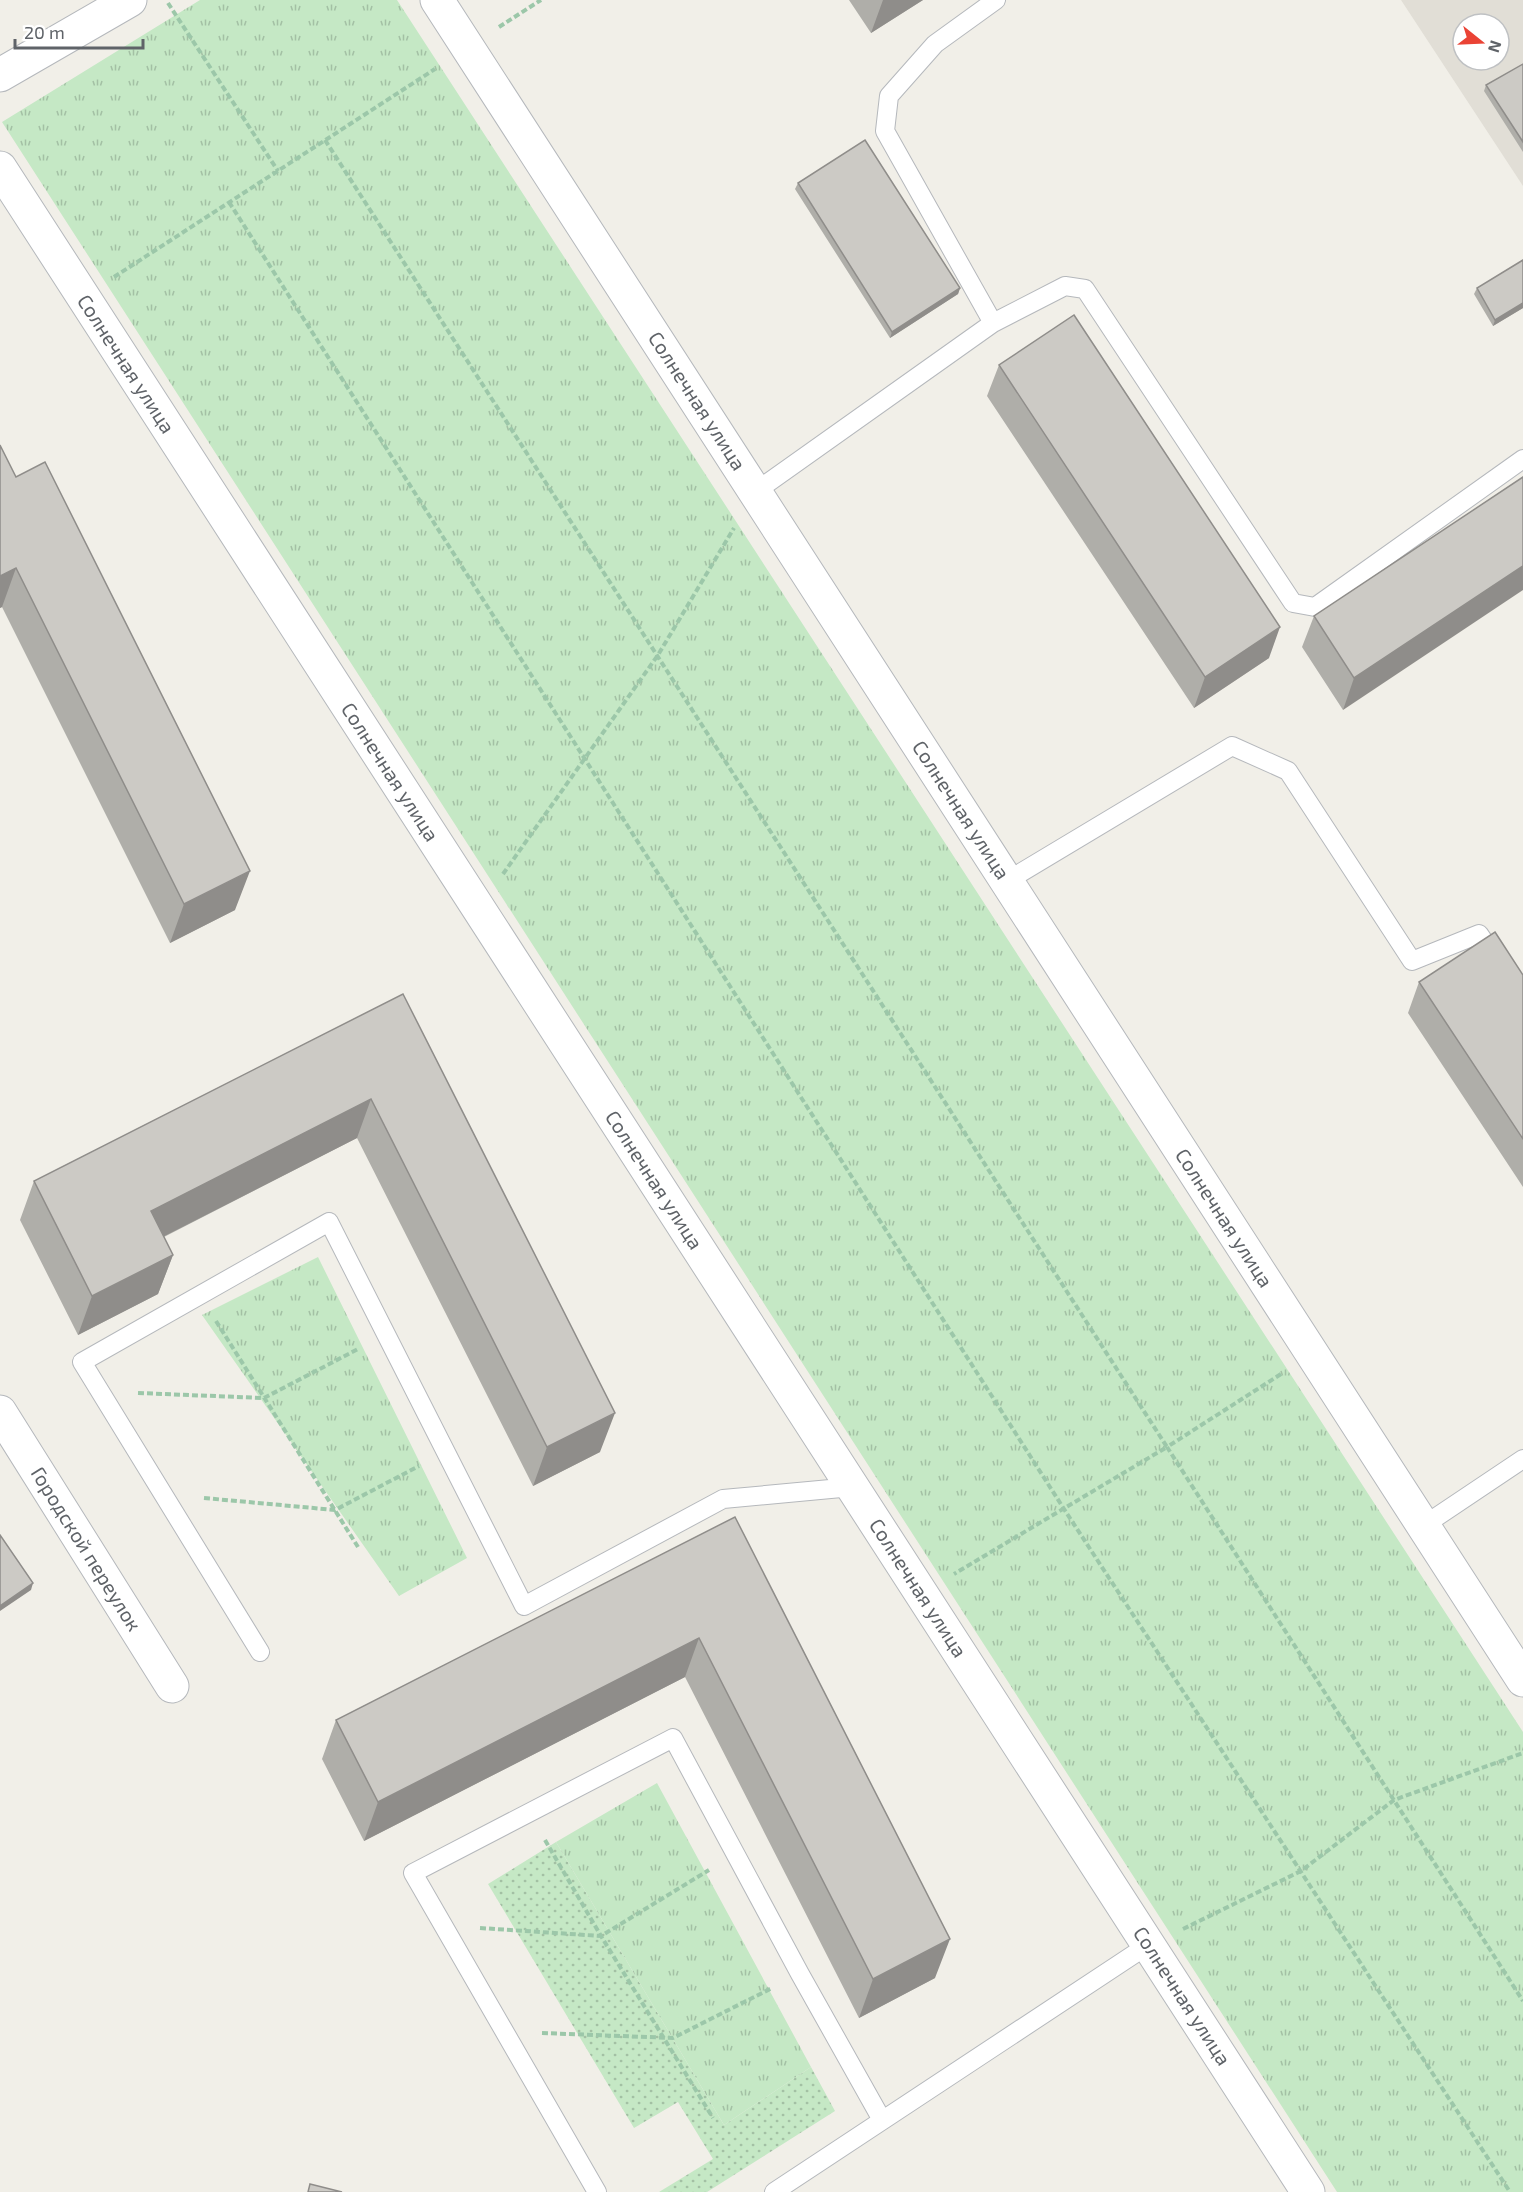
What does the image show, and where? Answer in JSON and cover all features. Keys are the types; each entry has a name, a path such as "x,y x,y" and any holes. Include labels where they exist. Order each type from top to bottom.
{"street":[{"path":"0,75 130,0"},
{"name":"Солнечная улица","path":"437,0 1523,1680"},
{"name":"Солнечная улица","path":"0,168 1308,2192"},
{"name":"Городской переулок","path":"0,1412 172,1686"}],"lane":[{"path":"993,323 885,131 889,96 935,44 996,0"},
{"path":"755,492 993,323 1065,286 1085,289 1293,603 1315,607 1523,459"},
{"path":"1007,881 1232,746 1288,771 1412,961 1479,934 1523,998"},
{"path":"260,1652 82,1362 329,1222 524,1606 723,1499 852,1487"},
{"path":"1423,1526 1523,1459"},
{"path":"597,2192 414,1874 673,1738 800,1974 882,2120"},
{"path":"774,2192 1149,1945"}],"path":[{"path":"166,0 278,171"},
{"path":"83,297 542,0"},
{"path":"325,140 1523,2001"},
{"path":"230,202 1064,1509 1510,2192"},
{"path":"478,908 657,655 755,492"},
{"path":"200,1295 358,1547"},
{"path":"100,1392 264,1398 386,1334"},
{"path":"921,1593 1167,1447 1312,1354"},
{"path":"163,1494 335,1510 446,1452"},
{"path":"1149,1945 1300,1871 1394,1800 1523,1753"},
{"path":"530,1813 601,1936 713,2118"},
{"path":"444,1926 601,1936 735,1854"},
{"path":"506,2031 673,2038 800,1974"}],"shaded area":[{"path":"1401,0 1523,0 1523,186"}],"green space":[{"path":"200,0 397,0 1523,1732 1523,2192 1337,2192 2,122"},
{"path":"318,1257 467,1558 399,1596 202,1315"},
{"path":"657,1783 811,2067 724,2125 556,1842"},
{"path":"556,1842 724,2125 811,2067 835,2111 707,2192 659,2192 713,2159 678,2102 634,2128 488,1884"}],"building":[{"path":"1523,64 1523,142 1486,85"},
{"path":"865,140 960,288 892,332 798,183"},
{"path":"1523,260 1523,303 1495,320 1477,288"},
{"path":"1074,315 1280,627 1205,677 999,365"},
{"path":"0,445 16,477 45,462 250,871 184,904 16,568 0,576"},
{"path":"1523,477 1523,566 1354,678 1314,616"},
{"path":"1495,932 1523,975 1523,1139 1419,982"},
{"path":"403,994 615,1413 547,1447 371,1099 151,1211 173,1255 92,1296 34,1181"},
{"path":"735,1517 950,1939 873,1979 699,1638 378,1802 336,1720"},
{"path":"0,1535 33,1583 0,1606"},
{"path":"310,2184 342,2192 308,2192"}]}
